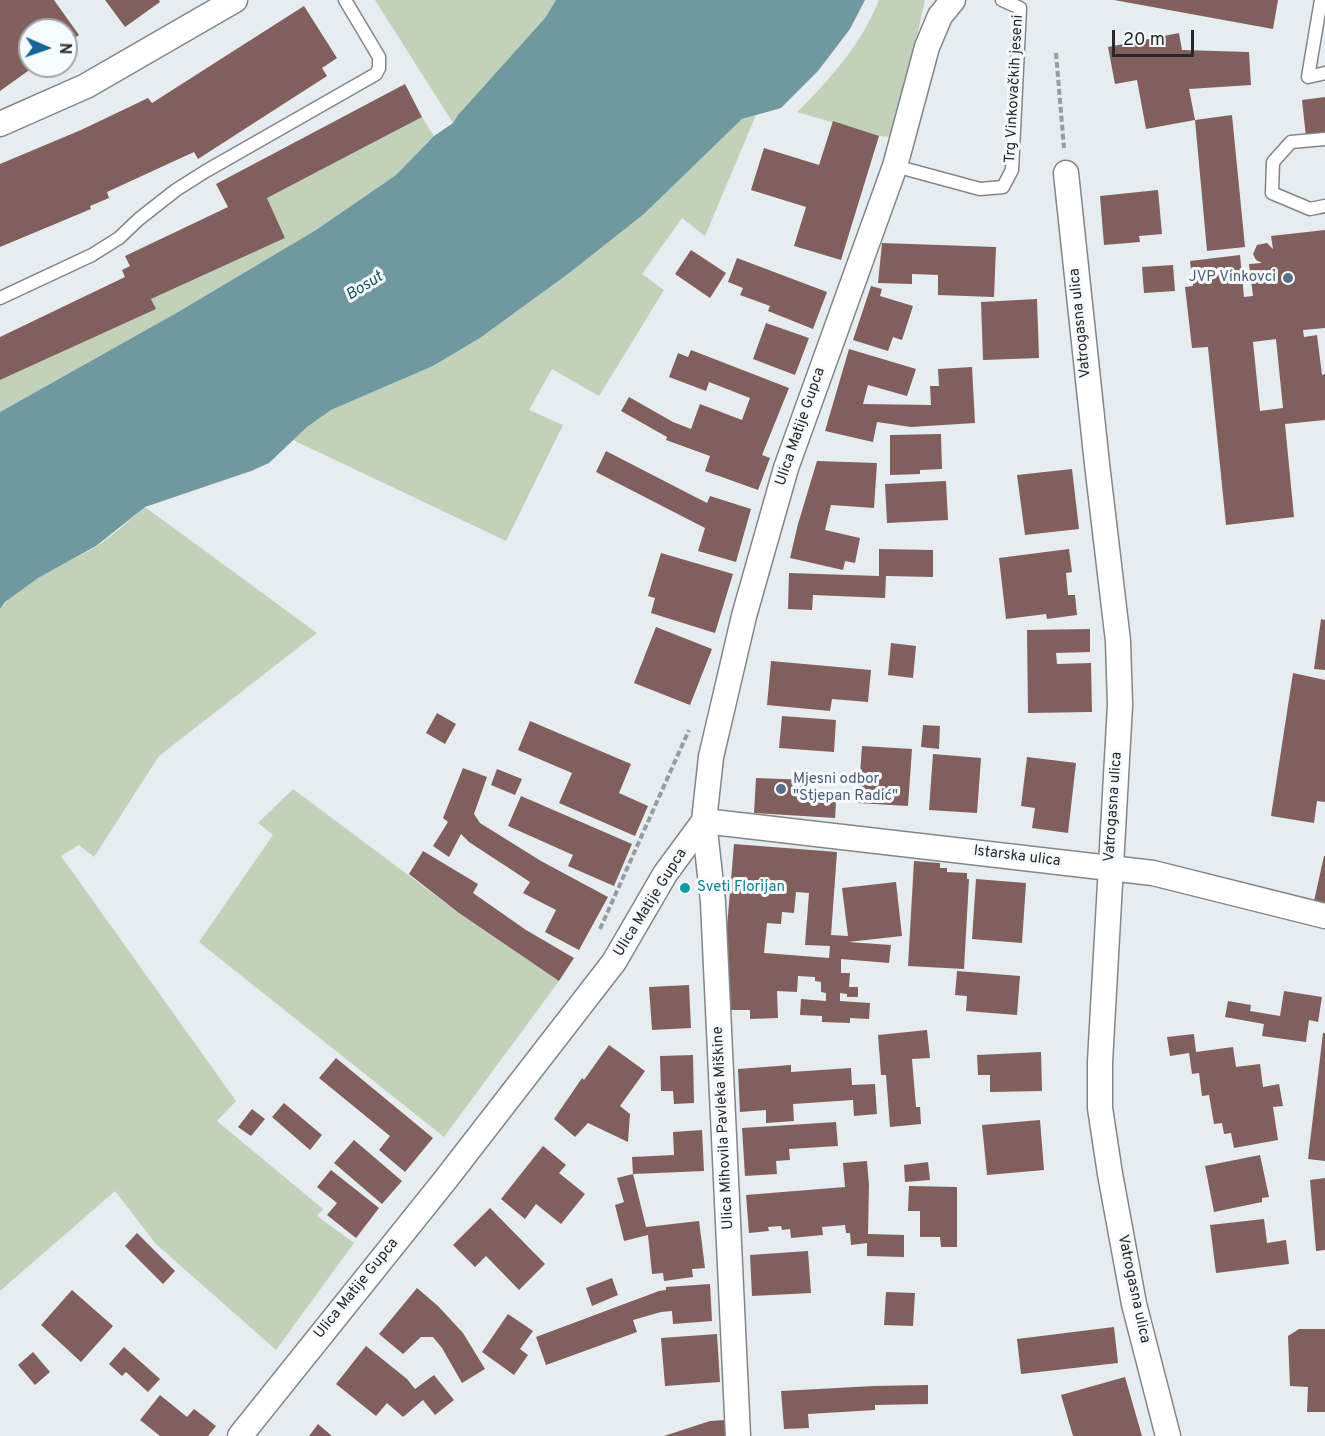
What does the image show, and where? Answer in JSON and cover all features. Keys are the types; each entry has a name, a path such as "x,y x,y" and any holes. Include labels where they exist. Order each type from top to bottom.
{"street":[{"path":"0,124 86,86 235,0"},
{"path":"895,166 927,47 940,16 953,0"},
{"name":"Ulica Matije Gupca","path":"240,1436 446,1179 614,962 665,874 704,821 711,757 744,616 786,468 895,166"},
{"name":"Vatrogasna ulica","path":"1066,173 1118,641 1120,705 1100,1062 1100,1108 1134,1304 1168,1436"},
{"name":"Istarska ulica","path":"704,821 1153,873 1325,916"},
{"name":"Ulica Mihovila Pavleka Miškine","path":"704,821 713,902 738,1436"}],"lane":[{"path":"0,298 101,250 119,238 176,190 376,74 379,68 379,57 345,0"},
{"name":"Trg Vinkovačkih jeseni","path":"895,166 980,189 1003,187 1012,170 1020,8 1002,0"},
{"path":"1321,0 1308,77 1325,72"},
{"path":"1325,139 1291,142 1273,162 1272,193 1310,209 1325,206"}],"path":[{"path":"1056,53 1062,126"},
{"path":"595,938 691,726"}],"green space":[{"path":"375,0 556,0 545,18 453,123"},
{"path":"879,0 925,0 898,121 892,137 879,136 797,112 844,60 864,31"},
{"path":"756,115 705,236 682,218 642,274 664,290 599,396 552,369 529,410 563,425 506,541 293,440 331,410 433,366 480,338 568,274 644,214 742,119"},
{"path":"422,117 434,136 396,175 316,230 178,312 0,412 0,380 155,309 151,299 285,238 267,198"},
{"path":"145,507 317,633 159,756 94,857 79,845 61,856 236,1101 217,1121 323,1209 317,1216 354,1243 276,1350 156,1244 115,1191 0,1291 0,609 9,599 32,582 101,544"},
{"path":"293,789 459,913 559,981 444,1137 199,942 273,835 258,823"}],"water":[{"name":"Bosut","path":"556,0 865,0 850,29 818,71 781,108 742,119 644,214 568,274 480,338 433,366 331,410 307,427 269,463 145,507 96,546 38,578 5,602 0,609 0,412 178,312 316,230 396,175 434,136 453,123 545,18"}],"building":[{"path":"0,0 54,0 67,18 18,18 18,78 0,91"},
{"path":"105,0 159,0 160,2 125,27"},
{"path":"1114,0 1278,0 1273,29"},
{"path":"304,6 337,58 322,68 327,76 198,159 194,152 107,192 109,198 90,206 91,209 0,247 0,164 81,130 148,98 152,103"},
{"path":"1179,33 1182,50 1249,52 1251,85 1189,89 1195,120 1146,129 1137,80 1115,84 1108,47"},
{"path":"405,84 422,117 267,198 285,238 151,299 156,309 0,380 0,337 125,277 122,270 130,266 125,256 228,207 216,184"},
{"path":"1325,97 1325,135 1306,137 1302,100"},
{"path":"1232,115 1245,247 1207,251 1195,120"},
{"path":"833,121 879,136 841,260 794,246 806,207 751,190 764,148 819,165"},
{"path":"1158,190 1162,234 1139,236 1140,242 1104,245 1100,196"},
{"path":"1325,230 1325,328 1303,330 1304,337 1317,335 1322,375 1325,374 1325,420 1285,424 1294,517 1226,525 1208,347 1192,348 1185,287 1193,286 1190,261 1240,255 1244,297 1253,296 1249,264 1262,263 1256,260 1253,254 1257,245 1267,243 1273,249 1271,236","holes":["1276,339 1283,408 1260,411 1253,342"]},
{"path":"882,243 996,247 994,297 938,295 938,275 912,274 912,284 878,283"},
{"path":"691,250 726,273 710,298 675,274"},
{"path":"737,258 827,292 813,329 768,311 770,306 740,295 743,288 728,282"},
{"path":"1173,265 1175,291 1144,293 1142,267"},
{"path":"871,286 882,289 880,296 913,306 902,340 893,337 888,351 853,340"},
{"path":"1037,299 1039,358 983,360 981,302"},
{"path":"766,323 809,338 795,375 753,359"},
{"path":"849,349 916,369 907,396 868,385 863,404 931,405 930,386 939,386 938,369 972,367 975,423 911,427 877,422 873,442 825,431"},
{"path":"691,350 789,388 762,455 770,458 758,490 705,471 710,456 666,440 667,437 621,411 629,397 673,422 691,429 700,404 742,420 750,398 709,382 706,391 669,377 678,353 688,357"},
{"path":"941,434 942,469 920,470 920,474 890,475 890,435"},
{"path":"606,451 707,503 710,496 751,509 736,562 698,551 705,528 596,472"},
{"path":"817,461 877,463 874,508 831,505 825,530 860,538 855,563 845,561 843,570 790,558"},
{"path":"1072,469 1079,529 1025,535 1017,475"},
{"path":"946,481 948,520 887,523 885,484"},
{"path":"879,549 933,550 933,577 886,576 885,598 813,595 812,610 788,609 789,573 879,576"},
{"path":"1069,549 1072,572 1066,573 1068,595 1075,595 1077,615 1047,619 1046,614 1006,619 999,558"},
{"path":"661,553 733,574 715,633 651,613 655,598 648,596"},
{"path":"1321,619 1325,620 1325,670 1314,669"},
{"path":"656,627 712,649 690,705 634,683"},
{"path":"1090,629 1090,652 1056,653 1057,664 1091,663 1092,712 1028,713 1027,630"},
{"path":"891,643 916,646 913,678 888,675"},
{"path":"771,661 871,670 868,702 832,699 830,711 767,705"},
{"path":"1293,673 1325,680 1325,802 1317,801 1314,823 1271,816"},
{"path":"437,713 456,724 445,744 426,733"},
{"path":"782,716 836,720 834,752 779,748"},
{"path":"530,721 631,764 619,793 648,806 635,836 559,803 572,773 518,750"},
{"path":"923,725 940,726 939,749 921,747"},
{"path":"862,746 912,749 908,806 858,803"},
{"path":"933,754 981,758 977,813 929,810"},
{"path":"1027,757 1076,763 1068,833 1032,828 1035,808 1021,806"},
{"path":"463,768 487,777 474,814 480,823 541,861 608,897 579,950 545,932 556,910 523,893 530,882 469,842 461,834 449,857 433,846 448,822 443,818"},
{"path":"497,769 522,779 515,795 491,785"},
{"name":"Mjesni odbor \"Stjepan Radić\"","path":"756,778 808,780 807,799 836,802 835,818 754,813"},
{"path":"521,796 632,844 614,886 568,866 573,855 508,826"},
{"path":"734,844 837,852 831,935 848,936 842,888 896,882 902,936 848,942 891,945 889,963 841,959 841,973 850,973 849,987 858,987 858,997 847,997 847,994 840,993 840,1001 870,1003 869,1019 850,1018 850,1023 822,1022 822,1016 800,1015 801,999 826,1001 826,993 821,992 821,982 815,981 815,977 798,976 797,992 777,991 778,1018 750,1019 750,1010 728,1010 725,951","holes":["796,892 809,893 805,945 830,946 829,958 764,953 767,923 781,924 782,912 794,913"]},
{"path":"423,851 478,884 473,893 526,930 574,958 559,981 459,913 409,874"},
{"path":"1325,856 1325,904 1314,901"},
{"path":"914,861 940,863 940,868 947,868 947,872 967,873 967,879 969,879 964,969 908,966"},
{"path":"976,879 1026,883 1022,943 972,939"},
{"path":"957,971 1020,976 1017,1015 966,1011 967,996 955,995"},
{"path":"689,985 691,1028 652,1030 649,987"},
{"path":"1284,991 1322,997 1318,1022 1309,1020 1306,1042 1262,1036 1264,1024 1225,1017 1228,1001 1251,1005 1250,1011 1280,1016"},
{"path":"927,1030 930,1058 912,1059 916,1107 920,1107 921,1124 890,1127 886,1075 881,1075 878,1035"},
{"path":"1323,1033 1325,1033 1325,1161 1308,1159"},
{"path":"1194,1034 1196,1052 1233,1047 1236,1067 1260,1064 1263,1087 1279,1084 1283,1106 1273,1107 1278,1140 1234,1148 1231,1133 1224,1134 1222,1123 1214,1124 1209,1095 1202,1096 1199,1073 1192,1074 1189,1053 1170,1056 1167,1037"},
{"path":"609,1045 645,1071 620,1106 630,1114 628,1142 588,1123 575,1137 554,1119 582,1078 584,1080"},
{"path":"1041,1052 1042,1091 990,1092 990,1075 978,1075 977,1055"},
{"path":"693,1055 694,1103 674,1104 673,1091 661,1091 660,1056"},
{"path":"336,1058 433,1138 405,1172 379,1150 390,1136 319,1078"},
{"path":"791,1065 791,1072 851,1068 852,1085 875,1084 877,1114 854,1116 853,1100 793,1104 794,1121 766,1123 766,1110 740,1112 738,1069"},
{"path":"284,1103 322,1135 310,1150 272,1117"},
{"path":"252,1109 265,1119 251,1136 238,1127"},
{"path":"1040,1120 1044,1170 987,1175 982,1125"},
{"path":"836,1122 838,1146 789,1149 790,1160 776,1161 777,1174 745,1176 742,1128"},
{"path":"702,1130 704,1171 633,1174 632,1157 674,1155 673,1132"},
{"path":"354,1140 402,1181 382,1204 334,1163"},
{"path":"543,1146 566,1165 559,1173 585,1194 561,1224 536,1204 525,1219 501,1199"},
{"path":"1260,1155 1269,1197 1262,1198 1262,1202 1214,1212 1205,1166"},
{"path":"867,1161 868,1234 904,1235 904,1257 867,1256 867,1243 851,1245 850,1233 846,1233 845,1225 822,1227 823,1235 791,1238 790,1229 782,1230 781,1226 768,1227 769,1231 749,1233 746,1195 845,1187 843,1163"},
{"path":"928,1162 930,1180 905,1182 904,1165"},
{"path":"331,1170 379,1208 356,1238 327,1215 337,1203 317,1187"},
{"path":"633,1174 646,1227 699,1221 705,1268 692,1269 693,1277 664,1281 663,1273 652,1274 648,1235 624,1241 615,1205 624,1202 617,1178"},
{"path":"1325,1178 1325,1250 1316,1251 1310,1180"},
{"path":"909,1186 957,1187 957,1247 941,1247 940,1237 920,1237 920,1211 908,1211"},
{"path":"490,1208 545,1264 519,1290 486,1256 475,1267 453,1245"},
{"path":"1264,1219 1267,1243 1286,1240 1289,1264 1216,1273 1210,1225"},
{"path":"137,1233 175,1271 163,1284 125,1246"},
{"path":"808,1251 811,1293 752,1296 750,1255"},
{"path":"612,1278 618,1295 592,1306 586,1288"},
{"path":"710,1284 712,1321 673,1324 672,1311 661,1312 633,1320 637,1332 546,1365 536,1337 666,1290 666,1287"},
{"path":"417,1288 438,1306 463,1333 485,1369 462,1383 433,1337 421,1337 403,1354 379,1334"},
{"path":"72,1290 113,1326 81,1362 41,1325"},
{"path":"886,1292 915,1293 913,1326 884,1325"},
{"path":"508,1314 533,1331 520,1349 528,1355 514,1375 482,1352"},
{"path":"1114,1327 1118,1363 1021,1374 1017,1339"},
{"path":"1299,1329 1325,1329 1325,1412 1307,1412 1308,1387 1290,1386 1288,1336"},
{"path":"717,1334 720,1382 665,1386 661,1338"},
{"path":"366,1346 407,1379 415,1389 434,1375 454,1400 435,1415 423,1400 403,1417 387,1403 376,1416 336,1384"},
{"path":"124,1347 160,1379 148,1392 126,1372 122,1376 109,1364"},
{"path":"33,1352 50,1372 35,1385 18,1365"},
{"path":"1125,1377 1142,1436 1073,1436 1061,1395"},
{"path":"928,1385 928,1404 875,1405 875,1410 808,1414 809,1428 784,1429 781,1391"},
{"path":"160,1395 187,1417 194,1409 216,1426 208,1436 160,1436 140,1420"},
{"path":"725,1420 727,1436 664,1436 710,1421"},
{"path":"318,1424 332,1436 309,1436"}],"place":[{"name":"JVP Vinkovci","path":"1288,278"},
{"name":"Mjesni odbor \"Stjepan Radić\"","path":"781,789"},
{"name":"Sveti Florijan","path":"685,888"}]}
